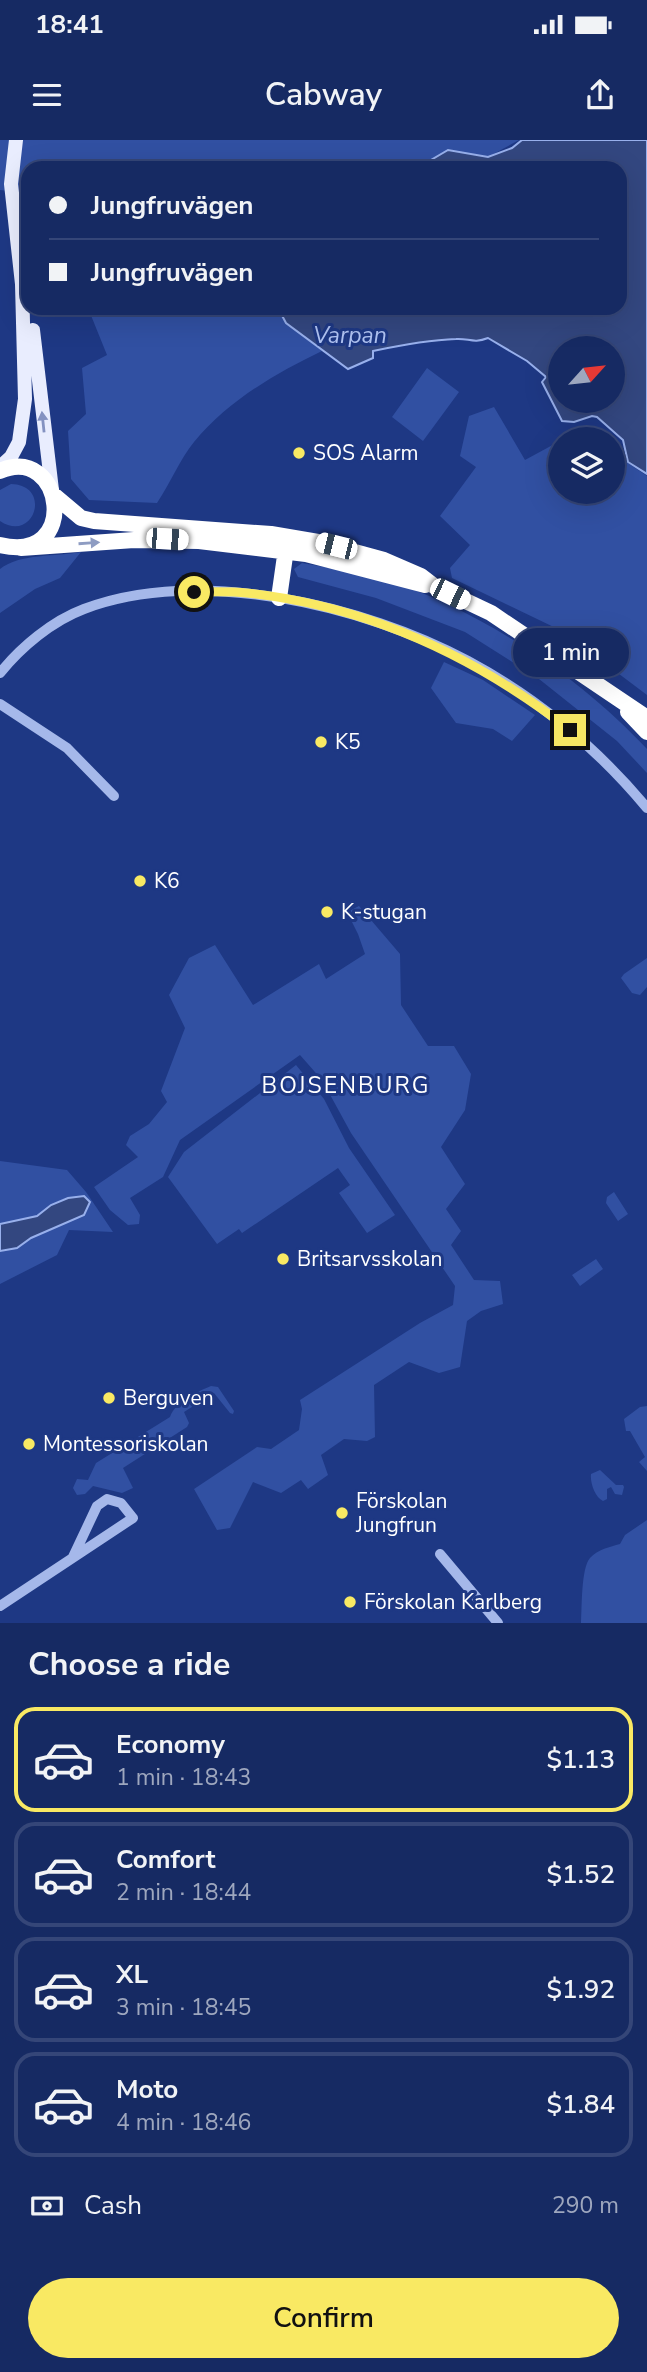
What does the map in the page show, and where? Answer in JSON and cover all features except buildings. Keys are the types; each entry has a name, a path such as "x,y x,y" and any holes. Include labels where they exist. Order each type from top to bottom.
{"highway":[{"path":"0,469 20,467 33,471 81,518 287,544"},
{"path":"9,549 42,539 50,530 55,519 53,493"},
{"path":"9,549 167,539 287,544 318,542 373,557 421,576 434,586 491,613 647,718"},
{"path":"279,598 287,544"},
{"path":"612,695 647,732"}],"main road":[{"path":"16,140 21,179"},
{"path":"16,140 11,184 21,275"},
{"path":"0,469 19,442 25,399 23,315"},
{"path":"32,315 45,444 53,493"}],"street":[{"path":"0,673 20,652 52,626 81,610 104,603 161,593 194,592 246,593 279,598 378,622 467,661 530,699 570,730 615,772 647,808"},
{"path":"0,704 67,748 114,796"},
{"path":"0,1606 133,1518 121,1503 107,1499 97,1506 73,1557"},
{"path":"440,1554 498,1623"}],"shaded area":[{"path":"0,140 519,140 488,157 448,150 429,161 21,161 21,192 0,190"},
{"path":"91,315 282,315 286,323 322,351 269,379 237,401 207,427 189,449 157,503 89,500 71,479 68,431 86,414 82,368 107,355"},
{"path":"427,368 459,392 423,441 392,417"},
{"path":"494,407 525,460 548,448 548,504 625,504 625,461 647,476 647,695 562,631 452,578 450,568 470,545 440,516 476,467 460,456 469,416"},
{"path":"11,484 24,487 32,493 35,502 34,512 22,525 12,526 0,521 0,490"},
{"path":"81,552 60,578 35,589 0,613 0,569 18,560"},
{"path":"302,563 380,578 417,591 453,607 524,647 590,695 647,749 647,773 617,741 539,679 465,632 376,598 298,577 294,569"},
{"path":"444,662 483,680 535,715 512,741 493,729 456,723 431,688"},
{"path":"359,906 400,954 401,1005 428,1046 454,1046 471,1074 465,1110 441,1147 465,1184 446,1209 461,1231 451,1245 474,1280 500,1281 503,1304 481,1311 467,1321 460,1367 439,1373 409,1362 374,1385 375,1437 367,1441 344,1439 321,1455 328,1475 308,1489 301,1480 281,1493 253,1482 230,1528 217,1530 194,1489 257,1447 271,1449 299,1430 302,1409 300,1400 420,1323 453,1305 455,1286 351,1133 322,1080 300,1055 180,1140 163,1177 130,1198 140,1215 139,1224 128,1225 110,1210 94,1187 138,1157 126,1145 130,1136 149,1124 167,1102 161,1091 185,1028 169,995 189,958 215,945 253,1005 319,964 326,979 365,954 347,912"},
{"path":"647,958 647,987 640,995 632,993 621,978"},
{"path":"296,1065 324,1099 349,1148 395,1215 367,1233 339,1193 350,1185 338,1168 242,1233 239,1229 217,1244 168,1177 184,1152"},
{"path":"0,1161 67,1170 86,1192 113,1232 69,1230 57,1255 0,1284 0,1251 17,1248 31,1238 51,1205 37,1216 0,1224"},
{"path":"614,1192 628,1214 618,1221 606,1203 607,1197"},
{"path":"596,1259 603,1269 580,1286 572,1275"},
{"path":"211,1386 218,1387 234,1411 233,1414 214,1393 184,1412 189,1423 187,1427 123,1468 133,1488 122,1493 93,1486 85,1494 77,1495 73,1488 77,1479 88,1480 96,1463 170,1417 177,1406 187,1398"},
{"path":"647,1406 647,1471 639,1462 645,1457 630,1431 626,1431 624,1419 640,1407"},
{"path":"600,1470 616,1485 623,1485 622,1495 615,1494 611,1487 607,1489 607,1499 603,1501 598,1496 592,1485 591,1474"},
{"path":"647,1520 647,1623 581,1623 583,1579 590,1558 600,1550 620,1544 625,1535"}],"water":[{"name":"Varpan","path":"522,140 647,140 647,474 628,462 625,427 608,427 592,416 574,422 562,421 558,413 625,413 625,336 548,336 548,394 542,382 546,377 527,361 488,338 478,341 435,340 373,351 373,358 348,369 286,323 282,315 627,315 627,161 429,161 448,150 488,157 512,148"},
{"path":"84,1196 90,1202 84,1215 31,1238 17,1248 0,1251 0,1224 37,1216 51,1205 68,1198"}],"place":[{"name":"SOS Alarm","path":"299,453"},
{"name":"K5","path":"321,742"},
{"name":"K6","path":"140,881"},
{"name":"K-stugan","path":"327,912"},
{"name":"Britsarvsskolan","path":"283,1259"},
{"name":"Berguven","path":"109,1398"},
{"name":"Montessoriskolan","path":"29,1444"},
{"name":"Förskolan Jungfrun","path":"342,1513"},
{"name":"Förskolan Karlberg","path":"350,1602"}],"district":[{"name":"BOJSENBURG","path":"346,1085"}],"route":[{"path":"194,592 246,593 299,601 378,622 467,661 530,699 570,730"}]}
